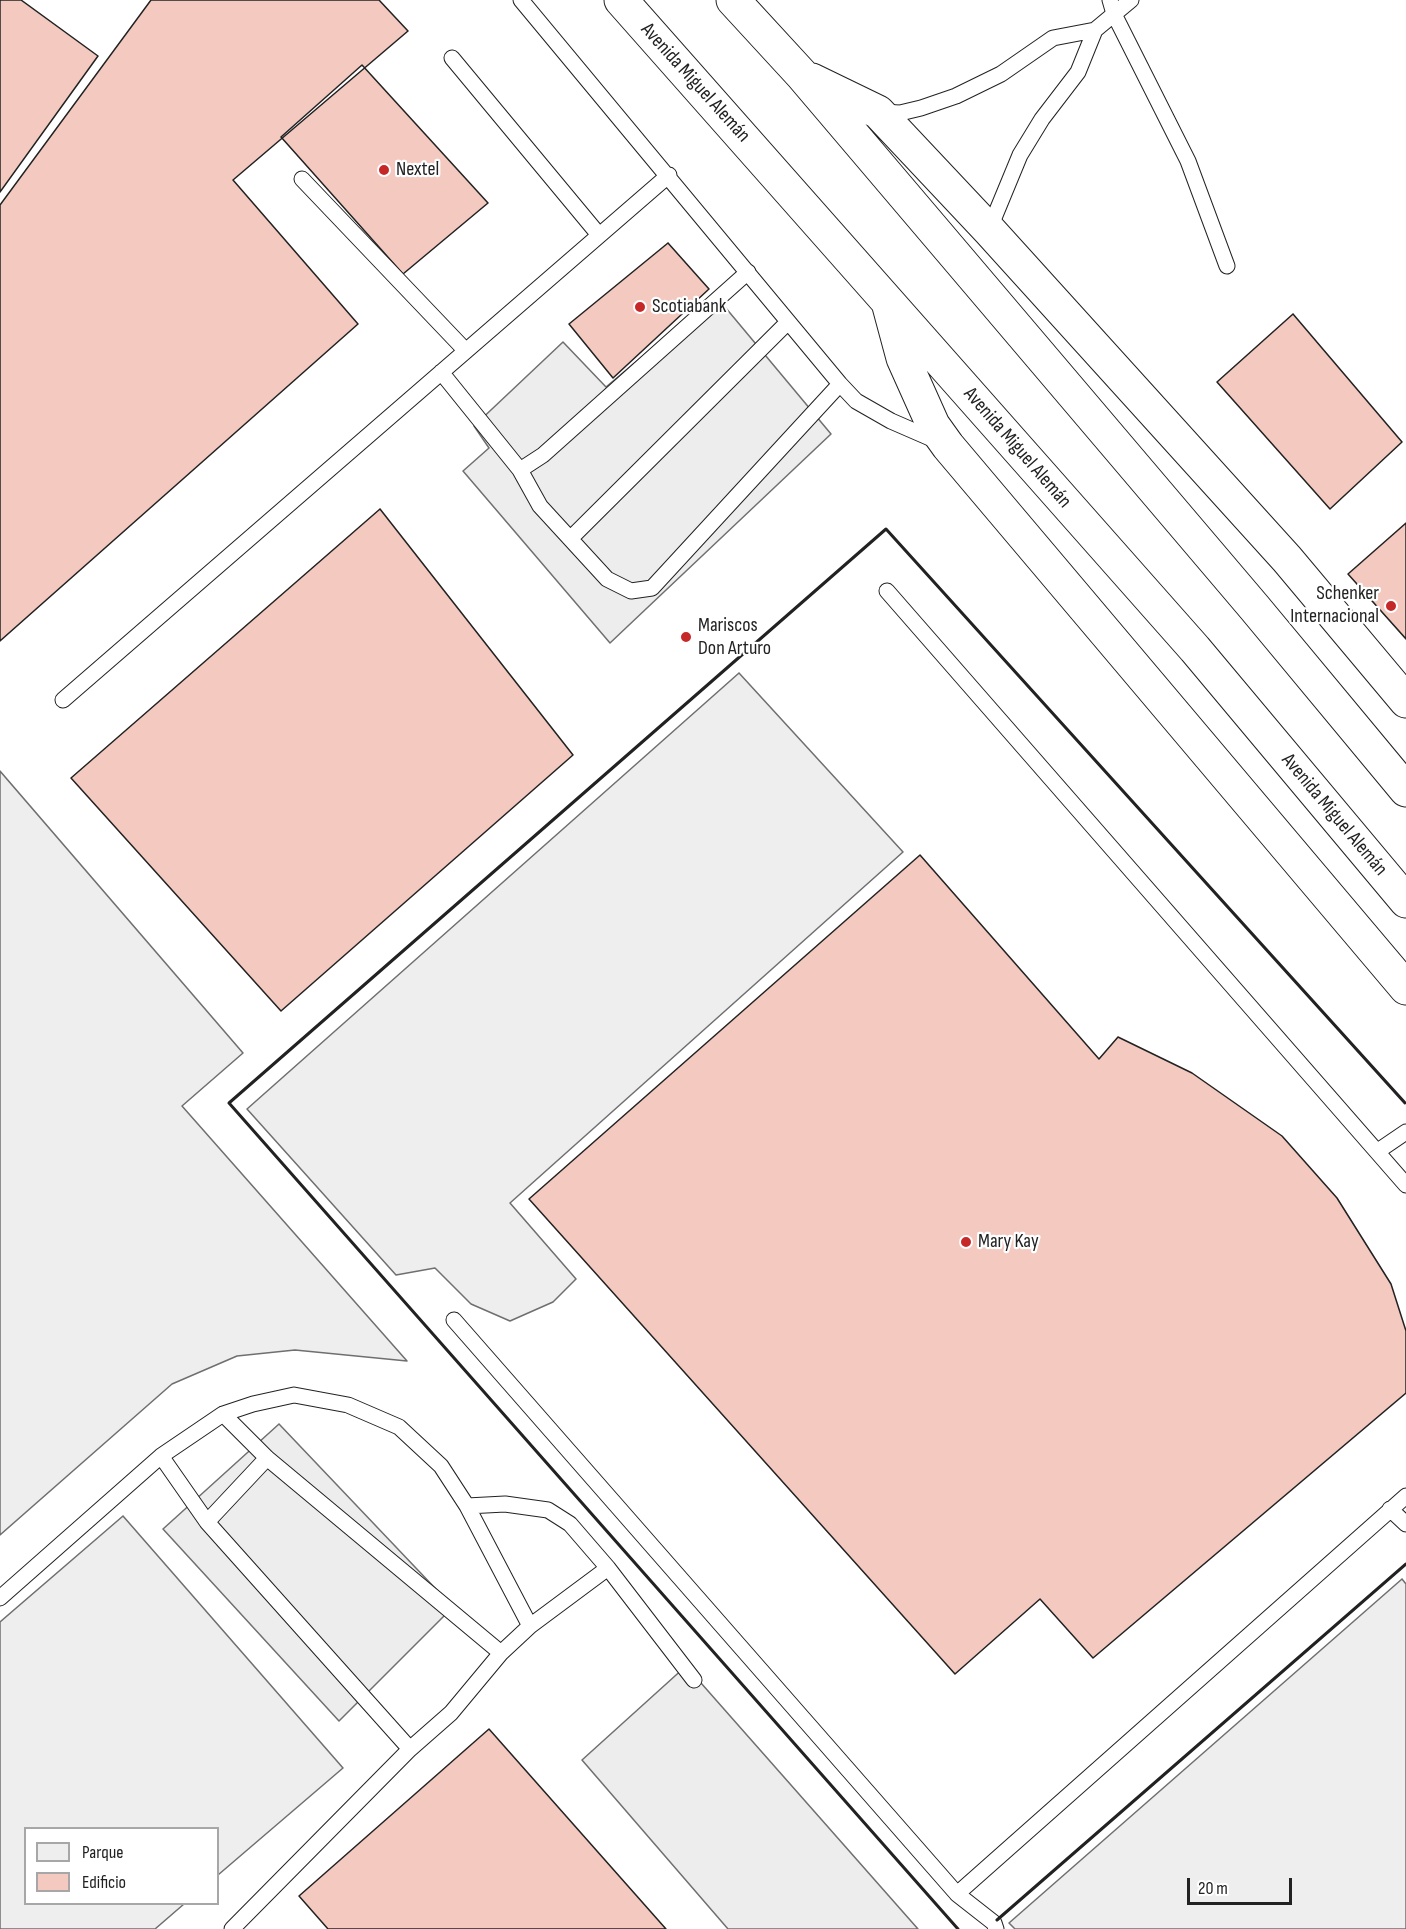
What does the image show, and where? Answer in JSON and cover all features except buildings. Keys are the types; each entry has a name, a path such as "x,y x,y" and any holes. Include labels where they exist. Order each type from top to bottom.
{"highway":[{"name":"Avenida Miguel Alemán","path":"621,0 1195,649 1406,901"},
{"path":"733,0 802,75 1254,607 1406,790"},
{"path":"802,75 878,112 989,230 1287,559 1406,701"},
{"path":"888,301 903,358 933,425 948,446 1406,988"}],"lane":[{"path":"521,0 669,175 840,384 865,406 948,446"},
{"path":"989,230 1020,155 1042,119 1078,72 1095,30 1112,7 1131,0"},
{"path":"1112,7 1188,161 1227,266"},
{"path":"878,112 900,113 956,96 1001,74 1053,38 1095,30"},
{"path":"452,58 599,235"},
{"path":"63,700 669,175"},
{"path":"302,179 466,351"},
{"path":"520,470 543,455 748,272"},
{"path":"571,538 788,322"},
{"path":"441,372 520,470 540,506 607,579 631,591 652,588 840,384"},
{"path":"887,591 1406,1185"},
{"path":"1378,1151 1406,1132"},
{"path":"454,1320 957,1894 994,1923 996,1929"},
{"path":"0,1598 161,1456 223,1414 294,1395 348,1405 399,1427 441,1466 466,1506 530,1626"},
{"path":"223,1414 267,1458 501,1653"},
{"path":"161,1456 207,1522 410,1749"},
{"path":"207,1522 267,1458"},
{"path":"957,1894 1406,1496"},
{"path":"466,1506 505,1504 548,1510 570,1524 609,1568 694,1680"},
{"path":"1390,1509 1406,1524"},
{"path":"232,1929 410,1749 451,1713 501,1653 530,1626 609,1568"}],"green space":[{"path":"739,673 903,852 510,1203 576,1279 553,1302 510,1321 471,1304 435,1268 396,1275 247,1109"},
{"path":"0,771 243,1053 182,1106 407,1361 295,1350 237,1356 172,1384 0,1535"},
{"path":"123,1516 343,1768 219,1874 219,1827 24,1827 24,1905 183,1905 155,1929 0,1929 0,1622"},
{"path":"1402,1579 1406,1584 1406,1929 1015,1929 1009,1923"}],"shaded area":[{"path":"715,295 831,434 610,643 463,471 489,448 474,426 563,342 606,387"},
{"path":"279,1424 453,1607 339,1721 163,1529"},
{"path":"686,1666 918,1929 728,1929 582,1760"}],"wall":[{"path":"958,1929 229,1103 886,529 1405,1103"},
{"path":"997,1920 1406,1564"}],"place":[{"name":"Nextel","path":"384,170"},
{"name":"Scotiabank","path":"640,307"},
{"name":"Schenker Internacional","path":"1391,606"},
{"name":"Mariscos Don Arturo","path":"686,637"},
{"name":"Mary Kay","path":"966,1242"}]}
